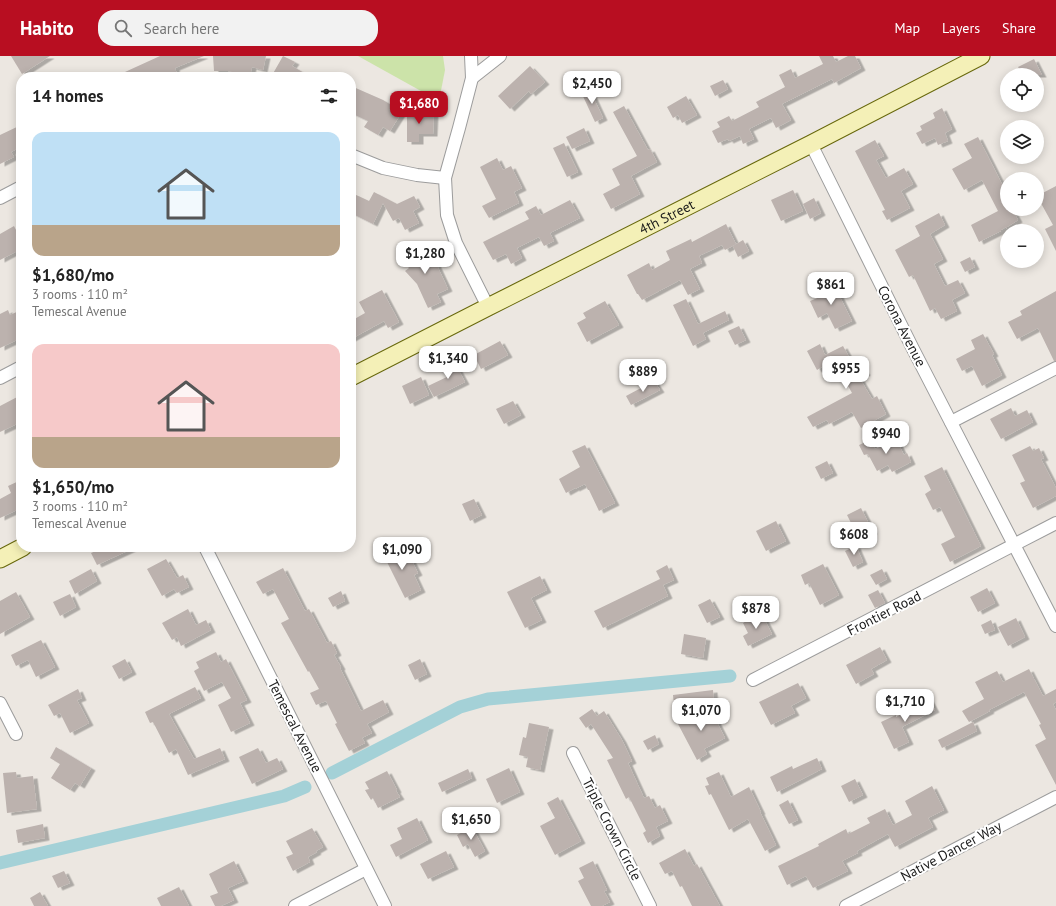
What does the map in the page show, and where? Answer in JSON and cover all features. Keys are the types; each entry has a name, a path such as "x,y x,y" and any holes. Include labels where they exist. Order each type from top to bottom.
{"street":[{"path":"472,56 472,78 445,178 447,214 456,243 488,307"},
{"path":"472,78 500,56"},
{"name":"4th Street","path":"356,374 811,144 981,56"},
{"name":"Corona Avenue","path":"811,144 950,422 1056,626"},
{"path":"356,157 383,168 417,175 445,178"},
{"path":"0,198 16,190"},
{"path":"950,422 1056,368"},
{"path":"0,378 16,370"},
{"name":"Frontier Road","path":"753,680 1056,523"},
{"path":"0,559 16,551"},
{"name":"Temescal Avenue","path":"208,552 385,906"},
{"path":"0,703 16,734"},
{"name":"Triple Crown Circle","path":"573,753 650,906"},
{"name":"Native Dancer Way","path":"846,906 1056,797"},
{"path":"295,906 366,869"}],"green space":[{"path":"358,56 443,56 445,70 439,101"}],"building":[{"path":"11,56 50,56 25,72 21,72"},
{"path":"160,56 204,56 175,68 176,72 125,72"},
{"path":"213,56 266,56 263,70 252,67 251,72 214,71"},
{"path":"283,56 295,62 292,66 302,72 274,72"},
{"path":"819,56 833,56 836,62 848,56 855,56 861,68 834,83 832,79 782,104 791,120 776,128 771,118 749,129 754,139 743,144 740,136 729,141 728,139 718,143 712,131 720,127 717,122 729,116 732,121 759,107 756,102 785,87 779,75 791,69 795,78 823,64"},
{"path":"1034,59 1038,68 1019,68"},
{"path":"530,66 545,82 531,94 529,91 510,109 498,96"},
{"path":"723,80 728,89 715,96 710,86"},
{"path":"356,88 383,100 402,112 390,131 383,127 378,135 364,127 368,121 356,115"},
{"path":"589,88 603,118 595,122 581,92"},
{"path":"686,96 697,115 682,123 678,115 673,118 667,107"},
{"path":"624,106 648,150 650,149 657,162 631,176 640,194 611,209 603,194 620,185 612,169 637,156 613,112"},
{"path":"942,108 952,129 945,133 948,141 938,145 935,138 922,144 916,133 922,130 920,126 935,118 933,113"},
{"path":"407,111 434,111 433,134 419,134 419,142 407,142"},
{"path":"16,127 16,150 11,152 14,157 0,164 0,135"},
{"path":"584,128 590,141 572,149 566,137"},
{"path":"978,137 1000,180 1000,216 1016,216 1018,220 1012,224 1000,224 1000,232 979,242 971,225 998,211 982,180 964,190 952,169 972,158 964,144"},
{"path":"875,140 884,156 876,160 886,178 904,168 913,184 901,191 910,208 887,220 882,211 885,210 855,151"},
{"path":"564,143 578,172 567,177 553,148"},
{"path":"497,158 503,170 511,166 522,188 514,192 519,203 489,218 482,206 496,199 480,167"},
{"path":"1056,186 1056,251 1045,229 1053,225 1044,209 1044,192"},
{"path":"793,190 803,211 781,221 771,200"},
{"path":"374,192 397,204 414,196 420,207 413,211 419,223 405,230 399,218 393,221 383,203 373,224 356,216 356,195 369,201"},
{"path":"814,198 821,213 810,219 803,204"},
{"path":"570,200 580,218 550,233 554,241 544,246 539,237 517,248 522,258 511,264 506,254 493,260 483,242 529,219 525,212 536,206 541,215"},
{"path":"939,213 945,225 930,234 943,259 934,264 945,286 958,280 965,293 952,300 957,311 941,319 935,308 930,311 913,275 909,277 895,250 920,236 915,226"},
{"path":"726,224 736,244 725,250 722,245 699,256 702,263 690,269 700,289 688,295 680,280 642,300 637,294 627,275 649,263 652,270 670,260 666,251 691,239 692,242"},
{"path":"14,226 16,230 16,252 0,260 0,234"},
{"path":"743,240 749,251 738,257 733,246"},
{"path":"412,246 421,257 427,252 434,259 448,289 437,294 441,302 428,308 417,284 405,271 409,268 399,256"},
{"path":"970,257 975,267 965,272 960,262"},
{"path":"827,282 831,291 836,289 852,321 835,329 827,313 818,318 810,301 820,297 815,288"},
{"path":"382,290 399,322 388,328 384,321 356,336 356,318 365,313 359,302"},
{"path":"1056,291 1056,361 1054,361 1038,328 1017,339 1008,322 1022,315 1020,311"},
{"path":"686,299 698,324 725,311 729,320 703,333 706,339 693,346 673,305"},
{"path":"605,301 619,325 587,342 577,323 586,318 583,313"},
{"path":"8,310 10,315 16,312 16,340 0,348 0,314"},
{"path":"739,326 746,340 735,345 728,331"},
{"path":"983,334 994,354 992,355 1002,375 982,386 972,366 962,371 956,359 975,349 971,340"},
{"path":"500,341 508,355 481,369 474,355"},
{"path":"820,344 825,355 843,346 854,366 860,363 866,373 859,377 872,399 877,396 886,414 861,428 852,412 829,424 827,420 813,427 807,417 852,393 838,368 829,373 825,365 817,370 807,351"},
{"path":"452,358 465,382 434,397 428,386 451,375 444,363"},
{"path":"421,377 429,395 410,404 402,386"},
{"path":"654,381 660,390 631,405 626,396"},
{"path":"16,398 16,424 0,432 0,406"},
{"path":"513,401 521,415 504,424 496,409"},
{"path":"1011,408 1015,416 1027,410 1033,422 1001,439 990,419"},
{"path":"896,439 904,455 907,453 911,462 892,472 888,465 877,471 868,454 864,455 859,445 870,440 875,449"},
{"path":"585,445 615,503 599,511 585,484 566,493 559,479 580,467 572,451"},
{"path":"1030,446 1033,451 1039,448 1044,458 1041,459 1056,488 1056,496 1033,508 1020,483 1025,481 1012,455"},
{"path":"827,461 833,473 821,479 815,467"},
{"path":"942,467 981,546 950,562 941,544 955,537 940,507 933,510 925,494 931,490 924,476"},
{"path":"16,482 16,510 0,518 0,499 11,493 8,486"},
{"path":"474,499 482,515 470,521 462,504"},
{"path":"861,508 873,532 859,539 847,515"},
{"path":"776,521 786,541 766,551 756,531"},
{"path":"398,544 406,560 410,557 418,573 414,575 421,590 405,598 382,552"},
{"path":"856,546 863,562 853,567 845,551"},
{"path":"93,552 125,552 97,565 91,553"},
{"path":"166,559 177,578 183,575 189,587 177,593 174,589 162,596 147,569"},
{"path":"823,564 839,595 820,605 809,583 805,585 801,575"},
{"path":"667,565 674,580 663,585 668,596 603,628 594,611 660,579 656,571"},
{"path":"283,568 305,611 309,609 327,643 331,641 337,653 334,655 361,711 383,700 389,712 367,724 372,733 362,738 365,743 349,751 335,724 337,723 326,701 316,705 310,693 319,689 281,623 289,619 273,589 263,594 256,582"},
{"path":"91,569 97,581 75,594 69,581"},
{"path":"882,569 887,579 876,585 870,575"},
{"path":"540,576 547,590 531,598 542,620 525,628 507,592"},
{"path":"987,588 995,603 978,612 970,597"},
{"path":"878,590 885,603 875,608 868,595"},
{"path":"341,591 345,601 333,607 328,598"},
{"path":"16,592 30,617 0,634 0,601"},
{"path":"70,594 76,607 60,616 53,602"},
{"path":"710,599 720,617 707,623 698,605"},
{"path":"188,609 196,625 206,620 211,630 181,646 177,637 172,640 162,623"},
{"path":"761,613 772,634 748,646 743,636 748,633 743,623"},
{"path":"1016,618 1025,637 1008,646 998,627"},
{"path":"991,620 995,630 985,634 981,625"},
{"path":"684,634 706,638 703,658 681,654"},
{"path":"41,640 55,667 36,677 28,660 16,666 11,655"},
{"path":"880,647 887,660 871,669 874,674 856,684 846,665"},
{"path":"216,652 221,662 226,659 247,700 240,703 250,723 231,732 218,705 231,698 222,682 204,691 194,671 199,668 196,662"},
{"path":"125,659 132,672 119,679 112,666"},
{"path":"420,659 427,674 415,680 408,665"},
{"path":"1029,669 1043,696 1056,689 1056,702 1053,704 1056,710 1056,785 1035,745 1046,739 1039,725 1041,724 1024,692 969,722 962,711 984,699 975,682 997,671 1003,682"},
{"path":"798,683 806,698 791,706 795,713 771,725 759,702"},
{"path":"195,687 201,698 169,714 194,759 220,748 225,759 188,775 176,749 169,753 153,722 150,723 145,712"},
{"path":"78,689 82,698 77,700 89,723 70,733 60,713 54,716 48,705"},
{"path":"713,690 714,701 674,706 673,695"},
{"path":"929,699 935,710 902,727 909,742 894,749 881,722 896,715 896,717"},
{"path":"709,707 725,738 704,749 707,754 697,760 678,724"},
{"path":"592,709 597,716 604,711 622,740 632,761 628,763 644,798 649,796 655,808 660,805 668,821 656,827 660,836 648,843 643,833 646,831 629,797 626,799 607,760 613,758 591,724 586,728 579,718"},
{"path":"973,722 977,731 942,748 938,740"},
{"path":"529,723 549,727 540,770 526,767 528,757 519,755 523,737 526,738"},
{"path":"655,735 659,744 648,750 643,741"},
{"path":"56,747 91,768 80,786 75,783 70,790 51,778 60,764 50,758"},
{"path":"258,748 266,763 277,758 283,769 252,784 239,757"},
{"path":"817,758 822,769 777,792 770,777 792,766 793,769"},
{"path":"509,768 520,792 497,803 486,779"},
{"path":"468,769 472,778 442,792 438,783"},
{"path":"387,771 400,797 378,808 373,798 371,800 365,790 369,789 365,782"},
{"path":"16,772 17,778 33,776 37,809 7,813 3,773"},
{"path":"719,772 731,797 749,787 776,845 765,851 748,819 729,830 711,794 709,795 705,786 709,785 706,778"},
{"path":"855,779 863,795 849,802 841,786"},
{"path":"932,786 944,810 928,818 933,827 895,847 888,834 842,861 848,871 813,888 806,876 787,885 778,866 819,846 818,844 846,829 848,834 870,823 867,818 885,809 893,825 912,815 905,801"},
{"path":"558,797 581,841 555,855 540,826 555,818 547,803"},
{"path":"788,800 798,820 789,824 779,805"},
{"path":"417,818 428,840 396,857 390,845 402,839 397,828"},
{"path":"43,824 45,838 18,843 16,830"},
{"path":"472,827 485,851 475,857 468,844 463,847 457,835"},
{"path":"312,828 323,847 308,857 310,862 293,871 286,857 293,854 286,841"},
{"path":"685,849 694,866 697,864 720,906 692,906 682,886 680,887 672,871 665,874 659,863"},
{"path":"446,851 454,867 428,879 420,864"},
{"path":"234,861 244,881 228,888 234,900 221,906 215,906 210,896 218,893 209,874"},
{"path":"593,861 607,890 604,891 610,902 602,906 591,906 578,881 584,878 579,868"},
{"path":"64,871 70,883 58,888 52,876"},
{"path":"179,887 189,906 161,906 157,898"},
{"path":"40,892 48,906 34,906 30,898"}],"waterway":[{"path":"332,773 460,707 488,699 730,676"},
{"path":"0,863 284,796 305,787"}]}
